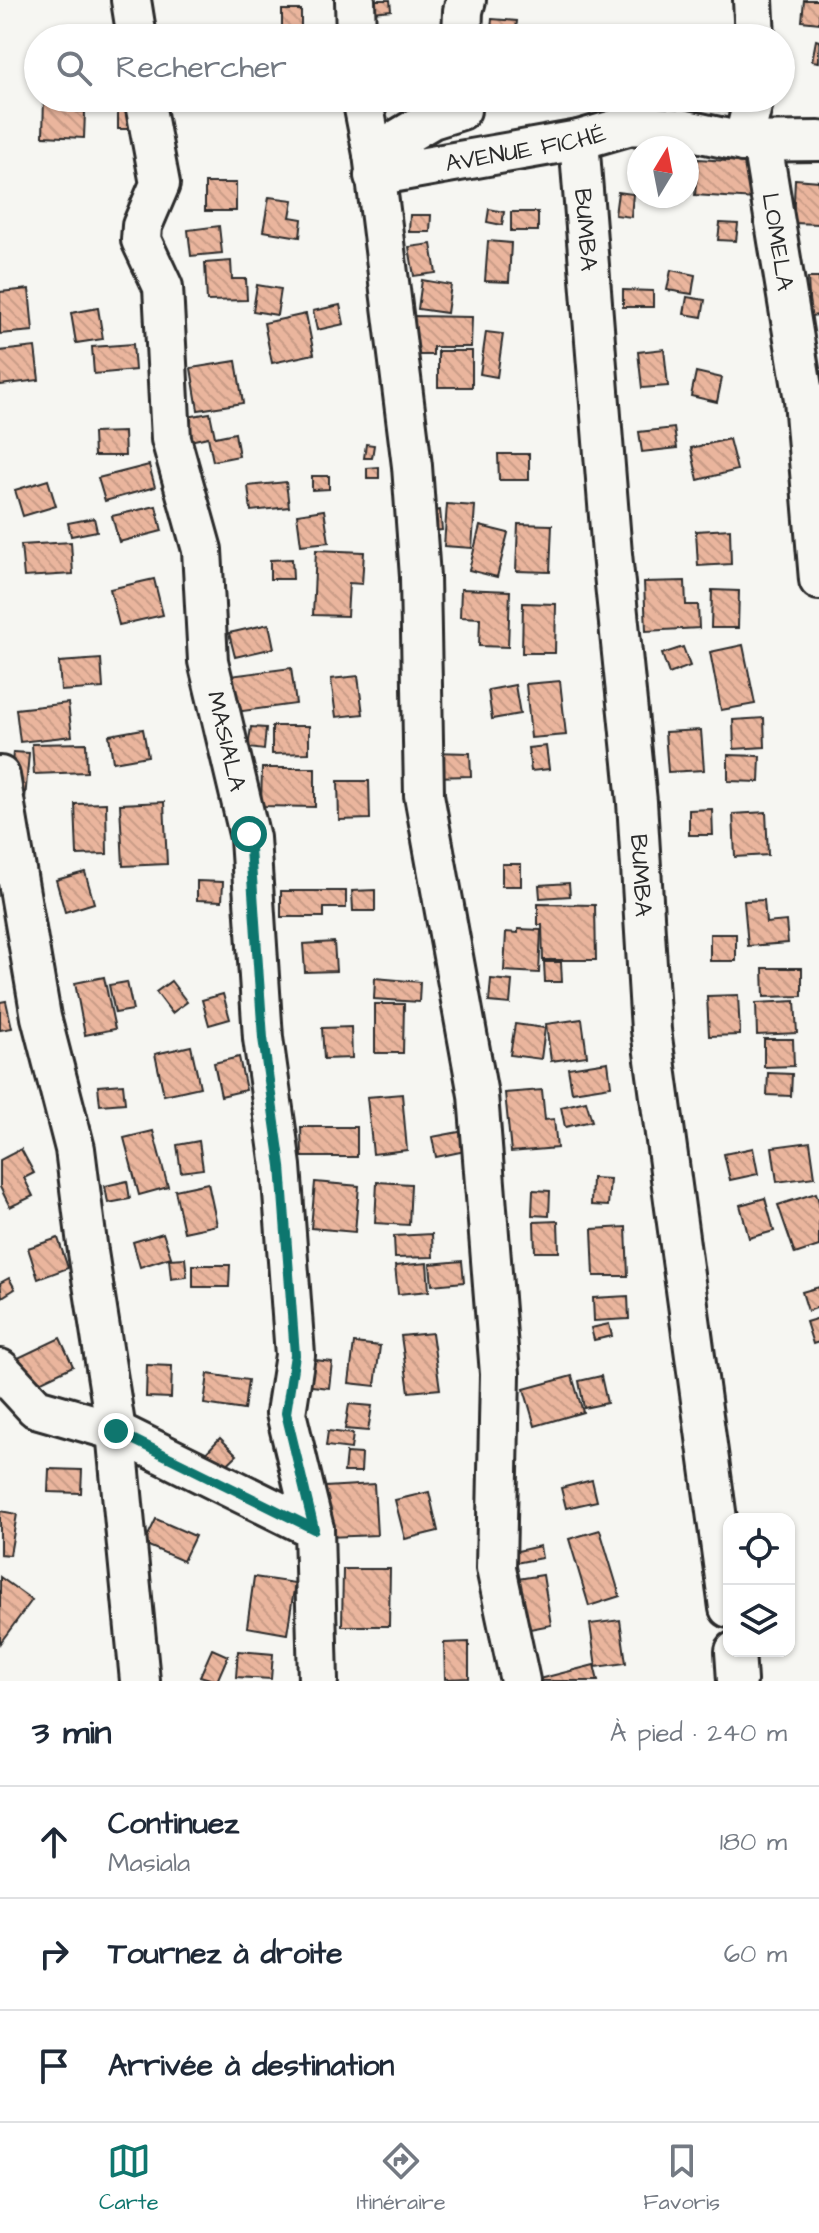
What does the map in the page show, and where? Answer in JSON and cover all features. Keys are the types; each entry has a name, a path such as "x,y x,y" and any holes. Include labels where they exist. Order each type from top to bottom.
{"street":[{"path":"131,0 135,24"},
{"path":"355,0 356,24"},
{"path":"463,24 466,0"},
{"path":"753,0 754,24"},
{"name":"MASIALA","path":"147,112 160,184 142,226 141,240 163,287 171,439 202,550 208,661 250,838 263,1038 281,1166 295,1355 286,1413 314,1529 318,1681"},
{"path":"365,112 412,466 420,577 424,795 478,1095 500,1374 496,1568 520,1681"},
{"path":"374,165 432,119 455,112"},
{"path":"753,142 754,112"},
{"name":"AVENUE FICHÉ","path":"374,165 579,140 631,125 682,129 753,142 819,141"},
{"name":"BUMBA","path":"579,140 612,554 637,802 651,1030 726,1585"},
{"name":"LOMELA","path":"753,142 804,400 819,580"},
{"path":"0,776 41,1017 75,1149 116,1431 140,1681"},
{"path":"0,1369 36,1408 116,1431 314,1529"},
{"path":"735,1657 737,1681"}],"building":[{"path":"362,0 390,0 391,10 363,13"},
{"path":"804,0 819,0 819,23 802,21"},
{"path":"282,10 301,10 301,24 282,24"},
{"path":"492,19 517,21 517,24 491,24"},
{"path":"816,40 819,41 819,62 812,61"},
{"path":"44,112 85,112 84,138 43,136"},
{"path":"118,112 133,112 133,129 118,129"},
{"path":"647,112 686,112 684,126 646,122"},
{"path":"699,159 757,163 755,199 699,195"},
{"path":"795,179 819,181 819,224 793,223"},
{"path":"205,183 236,183 236,211 205,211"},
{"path":"618,192 627,193 627,208 632,208 631,217 615,215"},
{"path":"269,197 293,200 290,217 302,219 300,237 263,231"},
{"path":"489,209 504,212 502,225 487,222"},
{"path":"511,212 538,212 538,231 511,231"},
{"path":"410,215 431,215 430,232 409,232"},
{"path":"720,223 738,224 736,241 718,240"},
{"path":"219,226 222,253 191,256 188,230"},
{"path":"488,241 511,243 509,282 485,281"},
{"path":"431,244 436,273 414,276 409,247"},
{"path":"231,261 232,279 246,279 247,300 207,301 205,263"},
{"path":"671,270 695,275 692,294 667,290"},
{"path":"808,278 819,278 819,315 810,316"},
{"path":"422,280 451,285 447,313 418,309"},
{"path":"257,285 281,289 277,315 253,311"},
{"path":"29,289 33,331 0,334 0,292"},
{"path":"623,290 653,291 653,307 623,307"},
{"path":"687,297 705,300 702,317 684,314"},
{"path":"340,305 344,324 317,330 313,311"},
{"path":"98,308 103,339 76,343 71,313"},
{"path":"306,314 314,354 272,363 264,323"},
{"path":"413,316 472,317 471,347 433,347 433,355 402,355 412,340"},
{"path":"486,332 503,334 497,377 480,374"},
{"path":"133,344 135,370 94,374 92,347"},
{"path":"35,347 39,380 0,385 0,351"},
{"path":"664,349 668,386 642,388 638,352"},
{"path":"438,351 472,351 472,387 438,387"},
{"path":"236,361 243,403 198,410 191,368"},
{"path":"696,372 722,378 717,402 691,396"},
{"path":"210,413 215,437 235,433 239,456 213,461 208,437 185,442 181,418"},
{"path":"674,428 677,448 642,452 639,432"},
{"path":"124,432 125,456 94,456 93,433"},
{"path":"729,439 737,470 698,480 691,448"},
{"path":"366,444 374,445 372,458 364,458"},
{"path":"498,454 529,454 529,480 499,480"},
{"path":"149,465 155,487 105,501 98,478"},
{"path":"379,467 379,478 367,478 367,468"},
{"path":"312,476 329,476 329,489 312,490"},
{"path":"48,480 56,506 23,516 15,490"},
{"path":"286,482 289,507 251,511 248,486"},
{"path":"447,504 475,506 472,548 444,546"},
{"path":"156,506 162,531 119,542 112,516"},
{"path":"324,510 329,542 301,545 297,514"},
{"path":"440,510 442,530 424,532 422,512"},
{"path":"94,518 97,531 71,536 68,523"},
{"path":"518,524 552,525 550,572 516,571"},
{"path":"480,526 508,533 497,577 469,570"},
{"path":"730,529 731,564 698,566 696,531"},
{"path":"71,542 73,574 24,577 21,545"},
{"path":"316,550 364,552 362,584 349,583 347,616 313,615"},
{"path":"292,559 293,579 270,579 270,560"},
{"path":"154,579 163,615 119,625 110,589"},
{"path":"685,581 686,605 698,605 699,628 646,631 644,582"},
{"path":"461,589 510,591 508,647 479,646 480,618 460,617"},
{"path":"712,590 739,591 738,628 711,628"},
{"path":"523,603 556,604 555,653 522,653"},
{"path":"269,624 274,648 235,657 229,633"},
{"path":"743,645 755,704 721,710 710,652"},
{"path":"683,647 690,666 669,674 662,654"},
{"path":"101,659 103,688 61,691 59,662"},
{"path":"291,668 296,704 228,713 222,677"},
{"path":"358,676 363,714 336,717 331,679"},
{"path":"560,681 566,735 531,738 526,684"},
{"path":"515,685 520,714 492,719 488,690"},
{"path":"68,703 72,736 20,742 16,709"},
{"path":"764,718 765,747 734,749 733,720"},
{"path":"272,726 309,726 309,753 272,754"},
{"path":"251,727 266,728 264,750 248,748"},
{"path":"143,729 148,756 113,762 109,735"},
{"path":"701,730 704,770 668,772 665,732"},
{"path":"86,743 87,772 34,774 32,744"},
{"path":"546,746 549,769 531,771 528,748"},
{"path":"13,752 29,753 25,800 9,799"},
{"path":"431,752 470,753 471,776 431,777"},
{"path":"728,755 760,756 759,782 728,781"},
{"path":"262,768 315,768 315,807 261,806"},
{"path":"338,781 369,781 370,819 339,820"},
{"path":"164,802 167,864 123,866 120,804"},
{"path":"106,803 107,854 77,855 75,804"},
{"path":"712,809 713,835 689,835 689,810"},
{"path":"766,812 768,855 735,857 733,814"},
{"path":"502,864 521,864 521,886 502,886"},
{"path":"85,872 94,903 65,912 56,880"},
{"path":"197,881 223,882 222,901 197,900"},
{"path":"569,883 570,896 540,898 539,885"},
{"path":"375,890 375,911 353,911 352,891"},
{"path":"281,891 346,891 346,908 324,908 324,917 281,917"},
{"path":"764,900 766,923 786,921 788,943 748,946 744,901"},
{"path":"538,904 595,905 596,960 543,960"},
{"path":"518,929 541,930 539,973 504,971 506,932 518,933"},
{"path":"710,934 736,934 736,961 710,961"},
{"path":"334,942 336,971 305,972 303,944"},
{"path":"544,962 561,962 562,982 545,982"},
{"path":"763,968 802,968 802,996 764,997"},
{"path":"104,977 115,1029 85,1035 75,983"},
{"path":"375,978 420,982 419,1002 374,999"},
{"path":"491,979 512,981 510,1004 489,1002"},
{"path":"171,981 187,1002 172,1013 156,992"},
{"path":"127,982 133,1010 115,1013 109,985"},
{"path":"223,994 230,1019 209,1025 202,1000"},
{"path":"738,995 740,1035 709,1036 707,996"},
{"path":"6,1001 12,1028 0,1030 0,1002"},
{"path":"795,1001 797,1033 757,1035 756,1003"},
{"path":"375,1004 404,1004 403,1053 375,1053"},
{"path":"582,1019 587,1056 551,1061 546,1024"},
{"path":"515,1024 545,1028 541,1059 510,1055"},
{"path":"351,1027 352,1058 324,1059 322,1028"},
{"path":"764,1039 793,1039 794,1066 764,1067"},
{"path":"191,1046 200,1087 164,1095 155,1054"},
{"path":"239,1057 246,1090 221,1096 214,1063"},
{"path":"608,1062 611,1086 572,1092 568,1068"},
{"path":"768,1073 792,1074 791,1096 767,1095"},
{"path":"123,1084 125,1103 100,1105 98,1086"},
{"path":"542,1090 545,1120 554,1119 557,1148 511,1152 505,1093"},
{"path":"402,1094 407,1150 373,1154 367,1097"},
{"path":"586,1101 592,1121 565,1127 561,1107"},
{"path":"301,1127 357,1127 357,1157 302,1157"},
{"path":"470,1130 475,1149 436,1157 432,1137"},
{"path":"153,1131 168,1187 139,1195 124,1138"},
{"path":"199,1141 203,1169 181,1172 177,1145"},
{"path":"810,1142 815,1177 777,1182 772,1147"},
{"path":"753,1148 758,1174 730,1180 724,1154"},
{"path":"21,1149 34,1173 24,1178 33,1196 10,1207 0,1187 0,1160"},
{"path":"592,1178 610,1179 608,1206 591,1205"},
{"path":"127,1181 130,1199 108,1203 105,1186"},
{"path":"315,1182 359,1186 355,1232 311,1228"},
{"path":"377,1182 411,1184 409,1225 375,1223"},
{"path":"208,1183 217,1225 184,1232 175,1190"},
{"path":"533,1190 550,1191 549,1216 532,1215"},
{"path":"816,1193 819,1202 819,1246 795,1254 778,1205"},
{"path":"765,1198 774,1231 749,1238 740,1205"},
{"path":"558,1221 559,1252 535,1252 534,1222"},
{"path":"626,1227 628,1276 594,1276 592,1229"},
{"path":"163,1233 171,1257 140,1267 133,1242"},
{"path":"432,1234 433,1257 395,1258 394,1236"},
{"path":"58,1238 68,1268 38,1279 28,1248"},
{"path":"185,1258 187,1277 171,1279 169,1259"},
{"path":"462,1261 464,1282 432,1285 430,1264"},
{"path":"427,1263 429,1291 398,1294 395,1266"},
{"path":"193,1265 230,1265 229,1287 193,1287"},
{"path":"9,1278 15,1289 2,1297 0,1283"},
{"path":"819,1287 819,1307 808,1311 802,1292"},
{"path":"628,1296 629,1319 594,1321 593,1298"},
{"path":"819,1318 819,1342 813,1344 806,1322"},
{"path":"609,1324 612,1336 594,1340 591,1328"},
{"path":"432,1333 440,1389 409,1392 401,1336"},
{"path":"60,1338 73,1366 29,1387 16,1359"},
{"path":"354,1343 380,1346 375,1386 349,1383"},
{"path":"306,1359 332,1362 329,1388 303,1385"},
{"path":"147,1365 172,1366 171,1398 146,1397"},
{"path":"208,1374 248,1380 244,1410 204,1404"},
{"path":"572,1376 583,1412 535,1426 524,1389"},
{"path":"601,1376 607,1403 584,1408 579,1381"},
{"path":"349,1404 372,1406 368,1431 345,1429"},
{"path":"328,1431 353,1434 351,1449 326,1446"},
{"path":"220,1438 237,1455 218,1473 202,1457"},
{"path":"346,1453 362,1454 361,1472 344,1472"},
{"path":"49,1469 82,1470 81,1493 48,1492"},
{"path":"592,1480 597,1501 566,1508 561,1488"},
{"path":"374,1484 377,1535 327,1537 325,1487"},
{"path":"429,1492 438,1531 405,1539 395,1500"},
{"path":"0,1511 17,1514 10,1555 0,1554"},
{"path":"156,1519 195,1536 183,1561 144,1544"},
{"path":"600,1530 620,1596 589,1606 569,1539"},
{"path":"540,1546 542,1558 515,1563 513,1552"},
{"path":"343,1569 390,1569 389,1626 342,1626"},
{"path":"543,1575 551,1625 514,1632 505,1581"},
{"path":"0,1577 32,1600 0,1643"},
{"path":"254,1577 295,1583 287,1634 247,1627"},
{"path":"620,1620 626,1663 596,1667 590,1624"},
{"path":"469,1642 469,1678 445,1679 444,1643"},
{"path":"212,1649 228,1656 217,1681 200,1676"},
{"path":"238,1651 273,1654 271,1679 236,1677"},
{"path":"594,1665 598,1681 531,1681"}],"route":[{"path":"116,1431 314,1529 286,1413 295,1355 281,1166 263,1038 249,834"}]}
